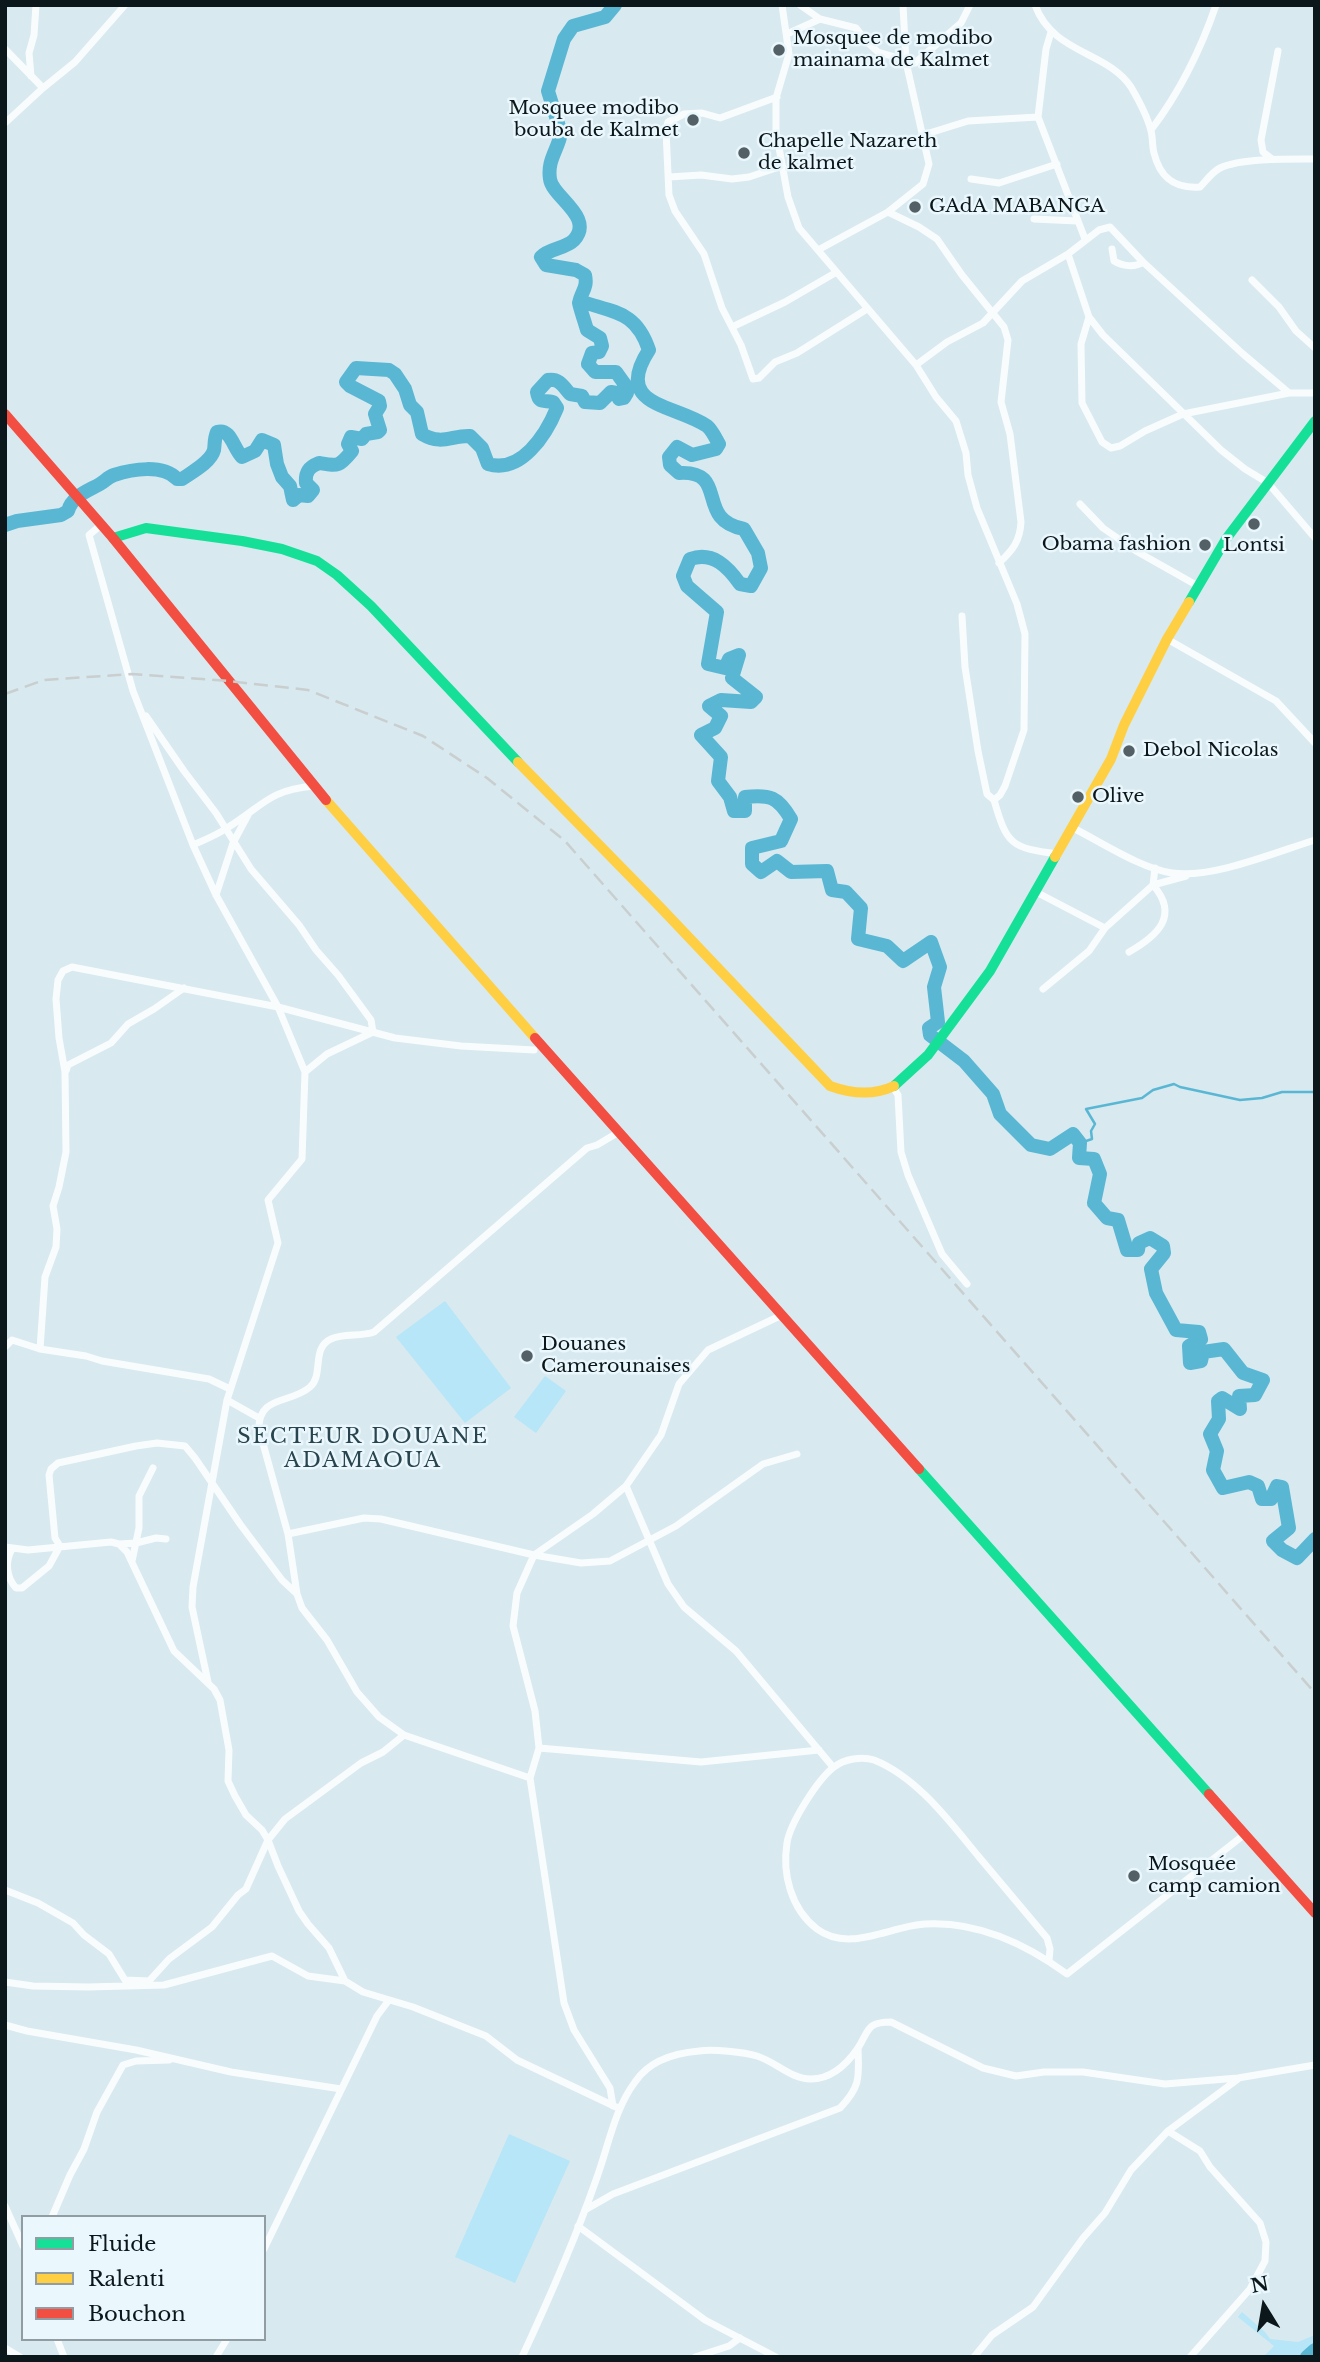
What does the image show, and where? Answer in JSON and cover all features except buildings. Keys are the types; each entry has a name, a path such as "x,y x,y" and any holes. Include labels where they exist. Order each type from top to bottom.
{"main road":[{"path":"5,414 58,471 314,786 418,907 1315,1913"},
{"path":"113,538 146,528 167,530 282,549 317,561 337,575 371,606 492,736 830,1086 849,1093 874,1093 893,1087 928,1055 990,971 1111,759 1124,726 1167,639 1198,586 1226,539 1301,436 1315,421"}],"street":[{"path":"31,76 29,52 34,35 36,5"},
{"path":"5,123 75,62 125,5"},
{"path":"782,5 789,54 777,97 776,131 788,197 799,228 916,365 936,397 956,421 967,453 968,475 977,508 1017,604 1025,634 1024,730 1005,786 994,800"},
{"path":"800,5 820,19 856,28 878,52 915,63 961,23 970,5"},
{"path":"818,250 888,212 923,184 929,164 906,62 903,5"},
{"path":"1035,5 1051,32 1076,50 1108,66 1130,86 1151,130 1154,154 1172,183 1184,188 1200,187 1223,166 1272,159 1315,159"},
{"path":"1151,130 1181,84 1216,5"},
{"path":"787,34 820,19"},
{"path":"1051,32 1046,49 1038,117 1085,239"},
{"path":"5,49 43,88"},
{"path":"1272,159 1260,146 1278,51"},
{"path":"777,97 720,118 702,113 684,114 668,122 666,131 669,195 675,211 704,254 722,308 756,380 775,362 797,353 867,309"},
{"path":"923,135 968,121 1038,117"},
{"path":"971,179 999,183 1058,164"},
{"path":"668,177 701,175 732,179 749,177 782,166"},
{"path":"888,212 937,239 961,275 1004,327 1008,340 1001,402 1010,434 1021,522 1020,537 1014,550 999,563"},
{"path":"1034,219 1077,221"},
{"path":"916,365 947,342 983,323 1021,281 1068,254 1099,230 1110,227 1143,262 1289,393"},
{"path":"1112,249 1114,261 1117,263 1136,265 1143,262"},
{"path":"1068,254 1089,317 1103,335 1221,450 1268,483 1315,538"},
{"path":"732,327 785,302 835,273"},
{"path":"1252,280 1279,307 1306,342 1315,348"},
{"path":"1089,317 1081,344 1082,403 1102,442 1111,448 1183,414 1289,393 1315,393"},
{"path":"1080,504 1102,528 1136,551 1198,586"},
{"path":"98,521 89,535 140,706 193,845 216,895 278,1007 305,1072 302,1159 268,1200 278,1243 227,1400 193,1587 192,1607 208,1682"},
{"path":"962,616 965,667 987,794 994,800 1002,829 1015,844 1028,850 1058,854"},
{"path":"1167,639 1276,701 1315,743"},
{"path":"140,706 251,869 293,918 371,1020 373,1032"},
{"path":"193,845 226,829 274,794 314,786"},
{"path":"216,895 233,843 248,813"},
{"path":"1073,828 1155,868 1190,874"},
{"path":"1043,989 1089,950 1105,928 1153,885 1190,874 1216,870 1315,840"},
{"path":"1129,952 1153,937 1166,912 1153,885 1155,868"},
{"path":"1036,892 1105,928"},
{"path":"40,1349 44,1277 56,1247 57,1230 53,1206 60,1187 66,1152 65,1072 56,999 58,980 63,971 72,967 184,988 278,1007 395,1038 461,1046 534,1050"},
{"path":"65,1072 68,1065 111,1043 128,1024 184,988"},
{"path":"305,1072 327,1054 373,1032"},
{"path":"893,1087 898,1095 901,1152 908,1175 942,1254 967,1284"},
{"path":"530,1779 404,1735 379,1717 357,1692 327,1640 302,1608 297,1594 288,1534 259,1429 259,1418 263,1410 310,1387 315,1378 322,1346 330,1339 374,1332 587,1148 619,1132"},
{"path":"616,2107 610,2088 574,2030 564,2003 530,1779 539,1748 535,1711 513,1626 517,1593 534,1555 593,1514 626,1486 661,1435 679,1384 708,1350 782,1315"},
{"path":"5,1348 12,1340 19,1340 40,1349 86,1356 102,1362 209,1379 230,1389"},
{"path":"227,1400 259,1418"},
{"path":"60,1546 55,1538 49,1475 58,1463 136,1446 185,1446 282,1580 297,1594"},
{"path":"288,1534 364,1518 381,1519 534,1555 581,1563 610,1561 676,1526 763,1464 797,1454"},
{"path":"132,1560 139,1528 139,1496 153,1468"},
{"path":"626,1486 668,1584 684,1608 736,1651 833,1767"},
{"path":"60,1546 49,1566 22,1588 16,1588 11,1583 8,1548 28,1550 60,1546 93,1542 136,1544 146,1539 166,1539"},
{"path":"119,1544 132,1560 174,1651 208,1682 220,1700 229,1750 228,1781 246,1815 268,1840 299,1911 329,1948 345,1981"},
{"path":"5,1891 38,1903 74,1923 84,1935 109,1954 125,1980 149,1981 169,1959 212,1927 246,1889 276,1828 361,1763 383,1752 404,1735"},
{"path":"539,1748 701,1762 819,1750"},
{"path":"1049,1961 1050,1948 1047,1938 933,1802 893,1771 872,1759 852,1759 833,1767 803,1804 787,1841 786,1875 796,1905 818,1930 847,1940 924,1924 963,1926 995,1933 1049,1961 1067,1975 1245,1834"},
{"path":"5,1982 33,1986 164,1985 272,1956 309,1976 345,1981 363,1992 413,2007 486,2036 517,2060 616,2107"},
{"path":"266,2245 377,2016 389,2000"},
{"path":"522,2357 585,2210 616,2107 635,2080 659,2060 680,2053 704,2050 757,2056 796,2076 810,2079 835,2073 858,2048 866,2030 878,2022 891,2022 983,2068 1016,2076 1044,2072 1083,2072 1165,2084 1238,2078 1315,2065"},
{"path":"5,2025 27,2032 231,2072 341,2090"},
{"path":"585,2210 613,2194 840,2108 850,2097 859,2078 858,2048"},
{"path":"53,2215 70,2175 85,2150 97,2112 123,2064 180,2060"},
{"path":"974,2357 992,2335 1033,2307 1083,2238 1105,2213 1131,2170 1168,2131 1238,2078"},
{"path":"1168,2131 1200,2151 1210,2167 1260,2223 1266,2242 1265,2261 1250,2290 1190,2357"},
{"path":"5,2206 21,2242"},
{"path":"578,2226 705,2320 776,2357"},
{"path":"695,2357 729,2346 740,2338"},
{"path":"216,2357 226,2341"},
{"path":"5,2348 20,2357"}],"shaded area":[{"path":"445,1301 511,1388 465,1423 396,1337"},
{"path":"545,1376 566,1391 536,1433 514,1417"},
{"path":"509,2134 570,2161 515,2283 455,2257"},
{"path":"1242,2312 1270,2339 1298,2342 1315,2335 1315,2357 1263,2357 1274,2346 1238,2317"}],"waterway":[{"path":"5,525 61,515 68,511 73,501 81,494 121,473 156,470 182,479 209,459 214,450 217,432 226,433 242,457 255,451 262,440 274,445 277,464 282,477 290,486 293,500 299,495 308,496 313,490 306,483 310,468 319,463 341,463 352,451 348,444 351,437 362,439 366,434 380,430 375,414 380,406 379,401 346,382 356,368 389,370 395,374 405,389 410,405 417,412 422,434 441,440 470,436 482,448 488,464 500,466 521,458 531,450 546,430 557,408 553,402 540,400 537,392 548,380 558,381 570,394 582,396 585,402 600,403 611,392 617,393 619,399 624,398 627,393 626,386 616,372 595,372 588,364 592,353 599,352 602,346 600,338 587,330 579,305 586,283 585,275 576,270 546,265 541,257 570,243 579,232 576,215 552,186 550,179 551,161 561,133 548,91 564,39 573,26 605,17 615,5"},
{"path":"580,301 614,311 631,321 644,337 649,350 640,369 638,383 643,393 652,401 694,419 711,430 719,444 716,449 692,455 677,447 669,457 670,465 679,473 694,474 704,479 720,516 729,524 744,529 758,553 761,568 751,586 740,584 719,562 706,557 690,559 683,576 687,586 717,612 708,664 725,668 729,659 739,655 732,678 756,697 751,702 721,700 709,706 721,716 715,728 701,735 721,757 718,781 730,797 734,811 745,811 745,797 761,796 777,802 791,819 781,841 752,848 752,864 761,872 777,861 791,872 827,871 832,890 846,892 861,908 858,939 887,946 903,961 931,942 940,967 934,987 938,1022 929,1028 930,1035 964,1061 993,1094 1000,1114 1031,1145 1050,1149 1073,1134 1080,1143 1079,1158 1094,1159 1100,1174 1094,1203 1107,1218 1118,1220 1127,1250 1138,1250 1139,1243 1150,1238 1163,1246 1164,1253 1151,1269 1156,1293 1176,1330 1199,1332 1201,1339 1189,1346 1190,1363 1201,1361 1203,1352 1224,1349 1243,1373 1263,1380 1255,1395 1239,1396 1240,1409 1222,1398 1218,1401 1219,1419 1210,1434 1217,1451 1213,1470 1223,1488 1249,1482 1258,1486 1262,1499 1271,1499 1277,1486 1282,1487 1289,1528 1273,1541 1282,1550 1297,1558 1315,1539"},
{"path":"1080,1143 1092,1139 1091,1131 1095,1124 1086,1109 1142,1098 1153,1090 1174,1084 1240,1100 1262,1098 1282,1092 1315,1092"},
{"path":"1307,2357 1315,2350"}],"railway":[{"path":"5,694 44,680 132,674 308,690 423,736 487,778 565,841 1315,1693"}],"traffic: fast":[{"path":"1189,602 1226,539 1315,421"},
{"path":"113,538 146,528 242,541 282,549 317,561 371,606 518,762"},
{"path":"894,1086 928,1055 990,971 1055,857"},
{"path":"919,1469 1209,1794"}],"traffic: slow":[{"path":"1055,857 1111,759 1124,725 1167,639 1189,602"},
{"path":"518,762 830,1086 862,1093 894,1086"},
{"path":"326,800 535,1038"}],"traffic: jam":[{"path":"5,414 113,538 326,800"},
{"path":"535,1038 919,1469"},
{"path":"1209,1794 1315,1913"}],"place":[{"name":"Mosquee de modibo mainama de Kalmet","path":"779,50"},
{"name":"Mosquee modibo bouba de Kalmet","path":"693,120"},
{"name":"Chapelle Nazareth de kalmet","path":"744,153"},
{"name":"GAdA MABANGA","path":"915,207"},
{"name":"Lontsi","path":"1254,524"},
{"name":"Obama fashion","path":"1205,545"},
{"name":"Debol Nicolas","path":"1129,751"},
{"name":"Olive","path":"1078,797"},
{"name":"Douanes Camerounaises","path":"527,1356"},
{"name":"Mosquée camp camion","path":"1134,1876"}],"district":[{"name":"SECTEUR DOUANE ADAMAOUA","path":"363,1449"}]}
